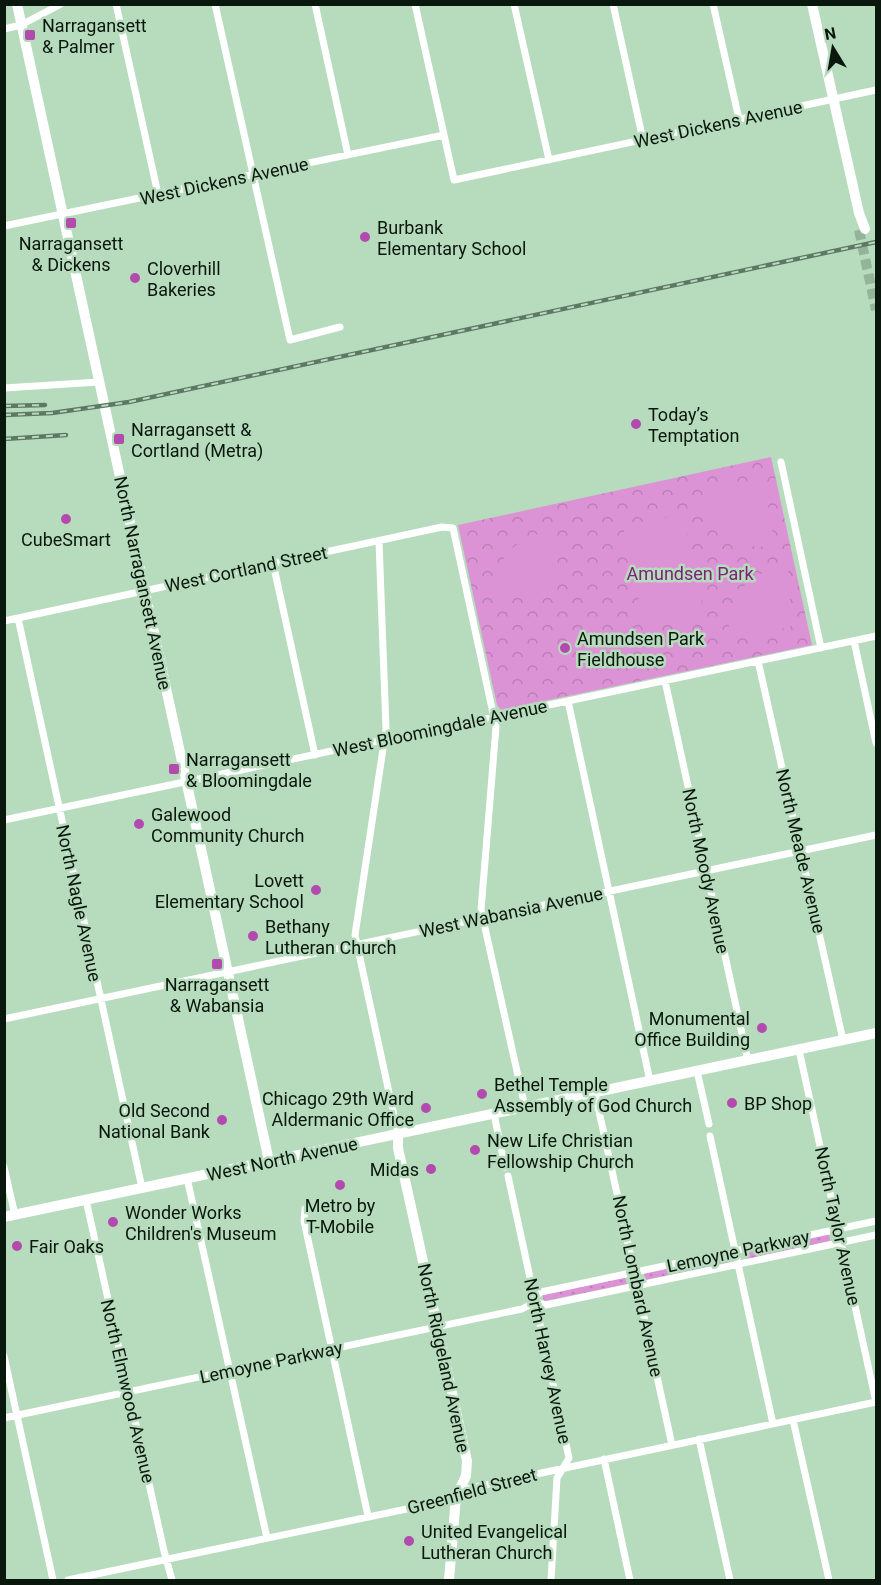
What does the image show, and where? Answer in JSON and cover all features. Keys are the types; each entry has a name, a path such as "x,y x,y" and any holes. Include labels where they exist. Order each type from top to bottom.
{"street":[{"name":"North Narragansett Avenue","path":"17,4 269,1161"},
{"path":"4,28 21,25 61,4"},
{"path":"116,4 158,194"},
{"path":"215,4 290,340 340,327"},
{"path":"315,4 348,155"},
{"path":"415,4 444,135"},
{"path":"514,4 549,160"},
{"path":"613,4 643,140"},
{"path":"713,4 739,119"},
{"path":"812,4 859,213 857,222 862,229"},
{"name":"West Dickens Avenue","path":"4,226 444,135 454,180 876,90"},
{"path":"4,387 99,382"},
{"path":"781,462 821,648"},
{"name":"West Cortland Street","path":"4,621 441,527 453,528 495,717"},
{"path":"379,541 386,729 354,935 398,1134"},
{"path":"273,563 315,755"},
{"name":"North Nagle Avenue","path":"18,618 142,1188"},
{"name":"West Bloomingdale Avenue","path":"4,820 876,636"},
{"path":"854,641 876,743"},
{"name":"North Meade Avenue","path":"758,661 843,1040"},
{"name":"North Moody Avenue","path":"664,681 748,1060"},
{"path":"568,701 650,1081"},
{"path":"495,717 481,910 525,1107"},
{"name":"West Wabansia Avenue","path":"4,1019 876,835"},
{"name":"West North Avenue","path":"10,1216 876,1033"},
{"name":"North Taylor Avenue","path":"799,1050 876,1402"},
{"path":"698,1071 709,1124"},
{"name":"North Lombard Avenue","path":"595,1093 672,1445"},
{"path":"494,1114 505,1167"},
{"name":"North Ridgeland Avenue","path":"398,1134 398,1148 467,1461 466,1476 456,1497 449,1581"},
{"path":"710,1136 774,1424"},
{"path":"4,1167 10,1216"},
{"name":"North Harvey Avenue","path":"508,1176 569,1458 557,1478 551,1581"},
{"path":"188,1178 267,1538"},
{"name":"North Elmwood Avenue","path":"86,1200 172,1581"},
{"path":"305,1209 304,1221 368,1516"},
{"name":"Lemoyne Parkway","path":"535,1302 536,1296 541,1292 876,1221"},
{"name":"Lemoyne Parkway","path":"4,1418 522,1309 535,1302 546,1305 876,1235"},
{"path":"4,1356 53,1581"},
{"name":"Greenfield Street","path":"68,1581 440,1502 476,1487 876,1402"},
{"path":"793,1420 829,1581"},
{"path":"699,1439 730,1581"},
{"path":"604,1460 630,1581"}],"green space":[{"name":"Amundsen Park","path":"771,457 812,645 501,710 497,705 458,525"},
{"path":"761,485 765,487 775,546 749,545 727,536 711,518 702,493"},
{"path":"683,514 705,617 645,629 623,526"},
{"path":"554,531 556,590 554,594 494,598 498,572 509,551 528,538"},
{"path":"788,566 791,625 789,628 729,634 732,607 744,587 762,573"},
{"path":"829,1234 830,1241 747,1259 745,1251"},
{"path":"727,1255 729,1262 645,1280 644,1273"},
{"path":"625,1277 627,1284 544,1301 542,1294"}],"tunnel":[{"path":"859,230 876,310"}],"railway":[{"path":"4,415 52,413 129,402 876,242"},
{"path":"4,406 45,405"},
{"path":"4,439 66,435"}],"place":[{"name":"Narragansett & Palmer","path":"30,35"},
{"name":"Narragansett & Dickens","path":"71,223"},
{"name":"Burbank Elementary School","path":"365,237"},
{"name":"Cloverhill Bakeries","path":"135,278"},
{"name":"Today’s Temptation","path":"636,424"},
{"name":"Narragansett & Cortland (Metra)","path":"119,439"},
{"name":"CubeSmart","path":"66,519"},
{"name":"Amundsen Park Fieldhouse","path":"565,648"},
{"name":"Narragansett & Bloomingdale","path":"174,769"},
{"name":"Galewood Community Church","path":"139,824"},
{"name":"Lovett Elementary School","path":"316,890"},
{"name":"Bethany Lutheran Church","path":"253,936"},
{"name":"Narragansett & Wabansia","path":"217,964"},
{"name":"Monumental Office Building","path":"762,1028"},
{"name":"Bethel Temple Assembly of God Church","path":"482,1094"},
{"name":"BP Shop","path":"732,1103"},
{"name":"Chicago 29th Ward Aldermanic Office","path":"426,1108"},
{"name":"Old Second National Bank","path":"222,1120"},
{"name":"New Life Christian Fellowship Church","path":"475,1150"},
{"name":"Midas","path":"431,1169"},
{"name":"Metro by T-Mobile","path":"340,1185"},
{"name":"Wonder Works Children's Museum","path":"113,1222"},
{"name":"Fair Oaks","path":"17,1246"},
{"name":"United Evangelical Lutheran Church","path":"409,1541"}]}
